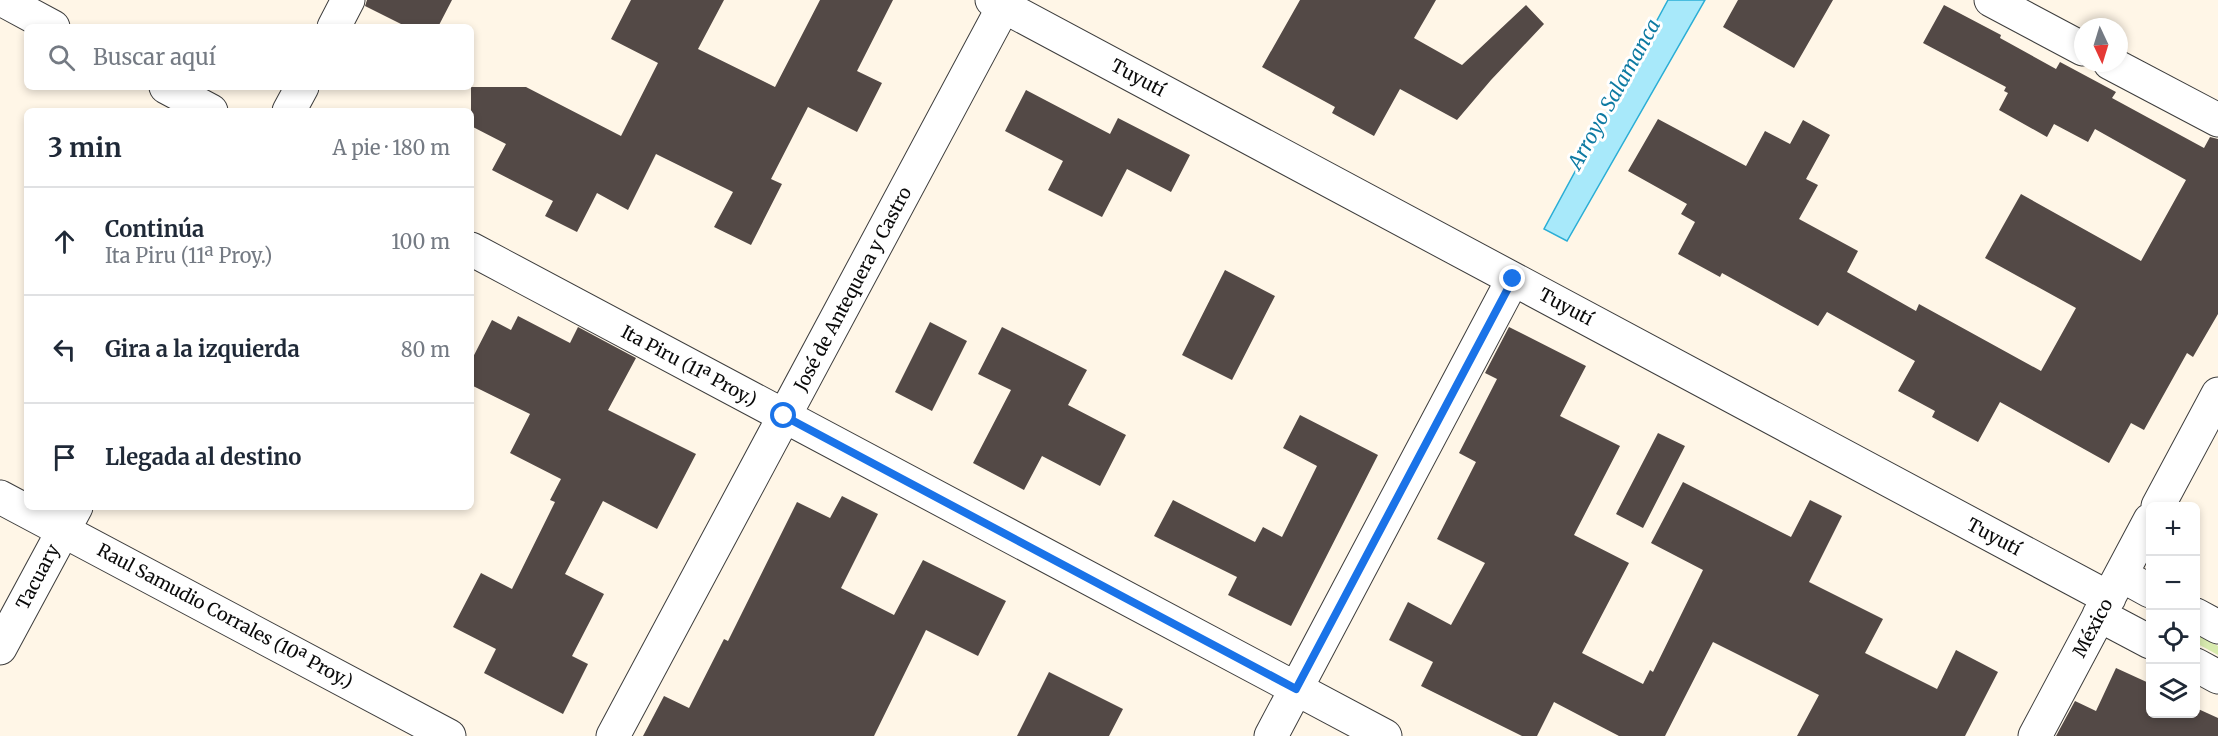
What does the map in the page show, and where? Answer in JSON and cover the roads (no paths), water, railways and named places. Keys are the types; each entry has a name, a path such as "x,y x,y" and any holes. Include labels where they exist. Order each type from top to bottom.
{"street":[{"path":"3,0 48,24"},
{"path":"336,24 348,0"},
{"path":"1991,0 2074,43"},
{"name":"Tuyutí","path":"1001,2 1513,279 2110,596 2146,636"},
{"name":"José de Antequera y Castro","path":"613,736 1001,2"},
{"path":"2127,72 2218,120"},
{"path":"172,90 205,108"},
{"path":"291,108 300,90"},
{"name":"Ita Piru (11ª Proy.)","path":"474,251 1385,736"},
{"path":"1271,736 1513,279"},
{"path":"2161,502 2218,393"},
{"name":"Raul Samudio Corrales (10ª Proy.)","path":"0,497 24,505"},
{"name":"Raul Samudio Corrales (10ª Proy.)","path":"41,510 70,519 449,736"},
{"name":"Tacuary","path":"0,648 70,519"},
{"name":"México","path":"2035,736 2146,529"},
{"name":"Tuyutí","path":"2110,596 2146,592"},
{"path":"2200,617 2218,627"},
{"path":"2200,667 2218,677"}],"water":[{"path":"1668,0 1705,0 1567,241 1544,229"}],"water label":[{"name":"Arroyo Salamanca","path":"1614,94"}]}
